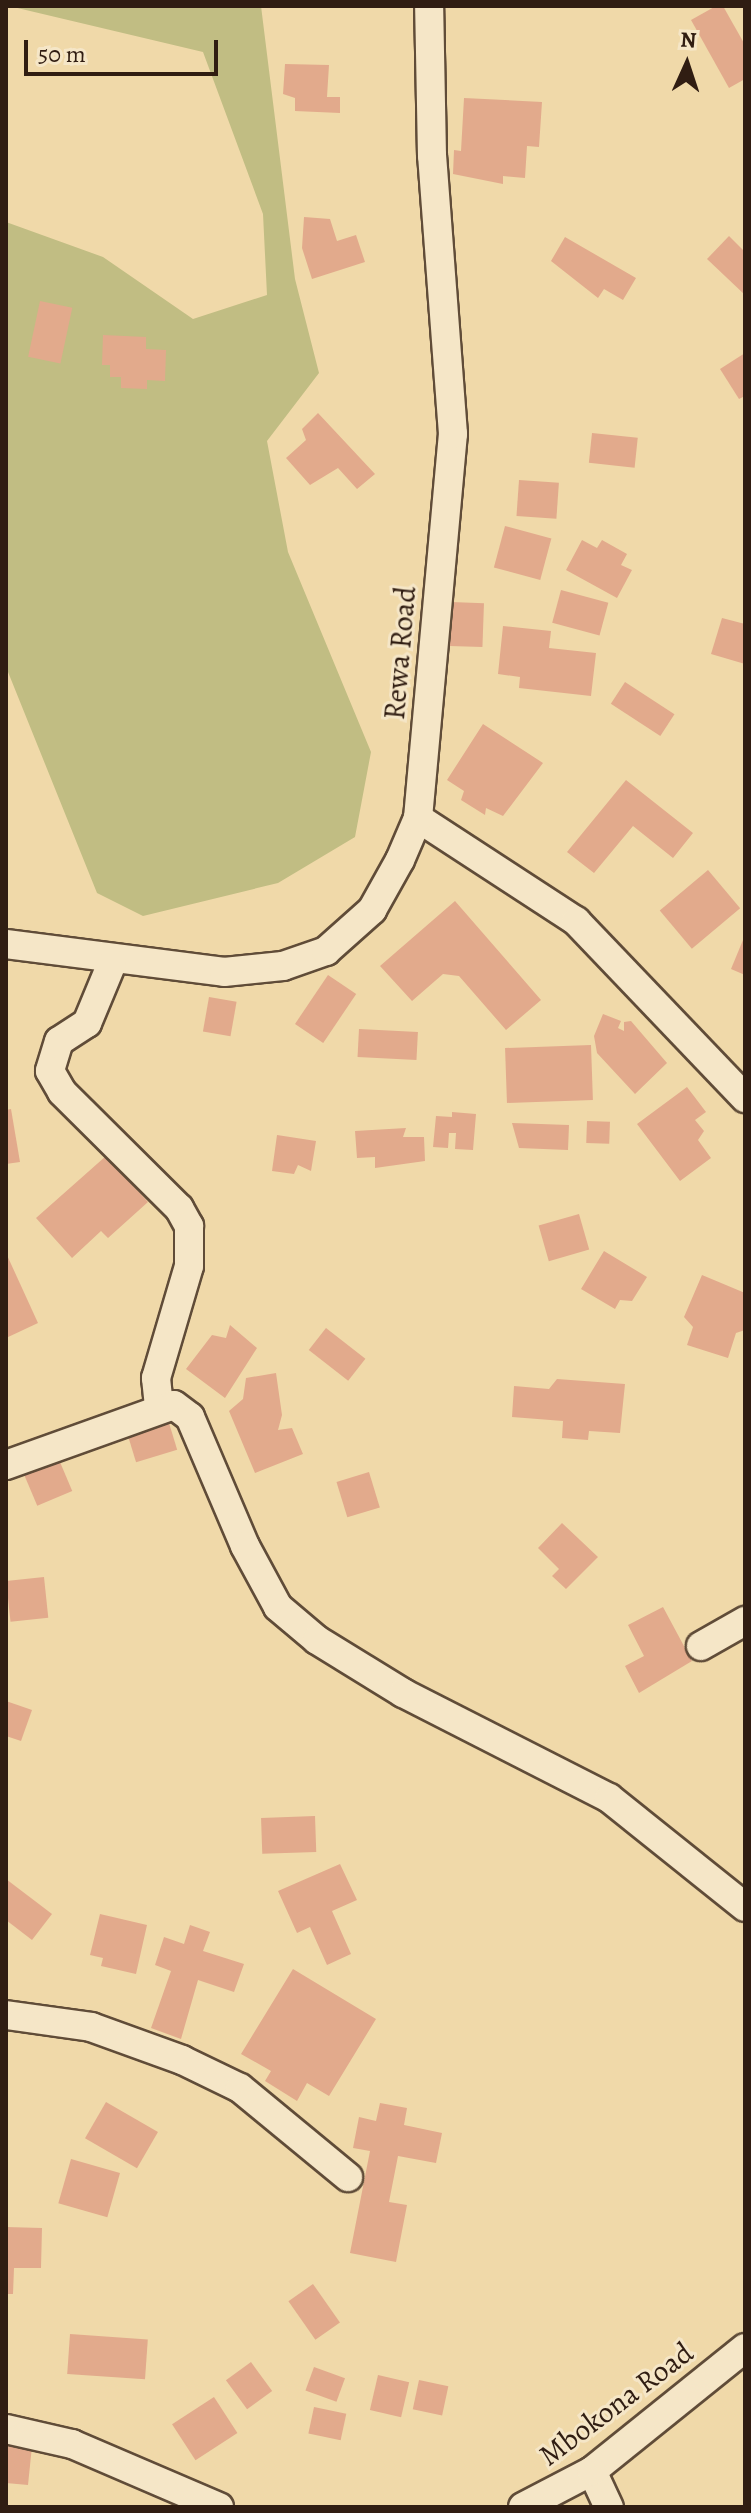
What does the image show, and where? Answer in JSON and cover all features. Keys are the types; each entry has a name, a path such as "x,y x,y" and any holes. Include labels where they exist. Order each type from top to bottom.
{"street":[{"name":"Rewa Road","path":"6,944 112,963 224,972 283,966 326,951 372,910 418,818 453,434 432,156 429,6"},
{"path":"418,818 576,921 744,1092"},
{"path":"112,963 87,1023 59,1041 50,1071 62,1092 179,1208 189,1226 189,1266 156,1378 159,1407"},
{"path":"6,1465 159,1407 174,1405 190,1417 245,1546 278,1607 403,1693 609,1798 745,1907"},
{"path":"701,1646 745,1621"},
{"path":"6,2015 91,2027 182,2060 240,2088 348,2177"},
{"name":"Mbokona Road","path":"523,2507 592,2471 745,2348"},
{"path":"6,2429 72,2444 219,2507"},
{"path":"592,2471 609,2507"}],"shaded area":[{"path":"9,6 261,6 295,279 319,373 267,441 288,552 371,752 355,837 278,883 143,916 97,893 6,667 6,222 103,257 193,319 267,295 263,214 203,52"}],"building":[{"path":"716,6 723,6 745,45 745,79 729,88 691,20"},
{"path":"285,64 329,65 327,97 340,97 340,113 295,111 295,98 283,94"},
{"path":"464,98 542,102 539,147 527,146 525,178 503,176 503,184 453,174 454,150 461,151"},
{"path":"304,217 330,219 337,241 356,235 365,262 312,279 302,248"},
{"path":"729,236 745,252 745,295 707,259"},
{"path":"565,237 636,278 623,300 604,289 598,298 551,261"},
{"path":"40,301 72,308 60,364 28,357"},
{"path":"103,335 146,337 146,349 166,350 165,381 147,380 147,389 121,388 121,377 110,377 110,365 102,365"},
{"path":"745,353 745,396 739,399 720,369"},
{"path":"318,413 375,474 357,489 338,468 310,485 286,458 306,440 302,429"},
{"path":"592,433 638,438 635,468 589,463"},
{"path":"519,480 559,483 556,519 516,516"},
{"path":"505,526 551,538 540,580 494,568"},
{"path":"582,540 597,548 602,540 627,554 621,565 632,570 617,598 566,570"},
{"path":"561,590 608,603 600,636 552,623"},
{"path":"451,602 484,603 482,647 449,646"},
{"path":"722,618 745,624 745,664 711,654"},
{"path":"503,626 551,631 549,648 596,653 591,696 519,688 520,677 498,674"},
{"path":"625,682 674,714 660,736 611,704"},
{"path":"483,724 543,763 503,816 486,808 485,815 461,800 464,791 447,780"},
{"path":"626,780 693,833 673,858 633,826 594,873 567,852"},
{"path":"708,870 740,908 692,949 660,910"},
{"path":"455,901 541,1000 506,1030 459,976 443,974 412,1001 380,966"},
{"path":"745,941 745,975 731,969"},
{"path":"328,975 356,994 323,1043 295,1024"},
{"path":"209,997 237,1002 230,1036 203,1031"},
{"path":"603,1014 621,1021 618,1028 624,1031 624,1022 631,1021 667,1063 635,1094 597,1053 594,1036"},
{"path":"359,1029 418,1032 416,1060 358,1057"},
{"path":"591,1045 593,1100 507,1103 505,1048"},
{"path":"687,1087 706,1112 695,1120 704,1131 698,1140 711,1158 680,1181 637,1124"},
{"path":"11,1109 20,1162 6,1164 6,1110"},
{"path":"452,1112 476,1114 473,1150 455,1149 456,1133 449,1133 448,1148 433,1147 436,1116 452,1117"},
{"path":"587,1121 610,1122 609,1144 586,1143"},
{"path":"512,1123 569,1125 568,1150 519,1148"},
{"path":"406,1128 403,1137 424,1137 425,1161 375,1168 375,1157 357,1158 355,1131"},
{"path":"277,1135 316,1141 311,1171 298,1165 294,1174 272,1171"},
{"path":"106,1156 148,1202 108,1238 101,1231 72,1258 36,1218"},
{"path":"579,1214 589,1250 549,1261 539,1226"},
{"path":"604,1251 647,1277 632,1301 620,1300 615,1309 581,1289"},
{"path":"6,1253 38,1323 6,1338"},
{"path":"702,1275 745,1293 745,1330 736,1333 728,1358 687,1345 693,1327 684,1317"},
{"path":"230,1325 257,1348 225,1398 186,1369 212,1335 226,1338"},
{"path":"326,1328 365,1359 348,1381 309,1350"},
{"path":"276,1373 282,1415 278,1430 292,1428 303,1454 255,1473 229,1411 243,1399 246,1378"},
{"path":"557,1379 625,1384 620,1433 589,1431 588,1440 562,1438 563,1421 512,1417 514,1386 549,1389"},
{"path":"169,1423 177,1450 136,1462 128,1436"},
{"path":"57,1455 72,1491 37,1506 22,1470"},
{"path":"369,1472 380,1507 347,1517 336,1482"},
{"path":"562,1523 598,1557 566,1589 552,1576 559,1569 538,1548"},
{"path":"44,1577 48,1618 10,1622 6,1581"},
{"path":"663,1607 692,1661 639,1693 625,1666 644,1656 628,1625"},
{"path":"6,1701 32,1710 21,1741 6,1736"},
{"path":"315,1816 316,1852 262,1854 261,1818"},
{"path":"340,1864 357,1900 332,1911 351,1954 327,1965 310,1927 297,1933 278,1891"},
{"path":"6,1879 52,1914 32,1940 6,1920"},
{"path":"100,1914 147,1925 136,1974 101,1966 103,1958 90,1955"},
{"path":"190,1925 210,1932 203,1951 244,1964 234,1992 198,1980 181,2039 151,2028 171,1971 155,1965 164,1937 184,1944"},
{"path":"293,1969 376,2019 329,2096 307,2083 297,2101 265,2081 271,2071 241,2054"},
{"path":"106,2102 158,2132 137,2168 85,2138"},
{"path":"380,2103 407,2108 404,2125 442,2133 436,2163 398,2156 389,2202 407,2205 396,2262 350,2253 370,2151 353,2148 359,2117 376,2121"},
{"path":"71,2159 120,2173 107,2217 58,2203"},
{"path":"6,2227 42,2228 41,2268 14,2268 13,2294 6,2294"},
{"path":"313,2284 340,2323 315,2340 288,2301"},
{"path":"70,2334 148,2339 145,2379 67,2374"},
{"path":"251,2362 272,2391 247,2409 226,2380"},
{"path":"314,2367 345,2378 336,2402 305,2390"},
{"path":"378,2375 409,2382 401,2417 370,2410"},
{"path":"419,2380 448,2386 442,2416 413,2409"},
{"path":"214,2397 237,2433 195,2460 172,2424"},
{"path":"314,2407 346,2414 341,2440 308,2433"},
{"path":"6,2444 32,2446 28,2485 6,2483"}]}
